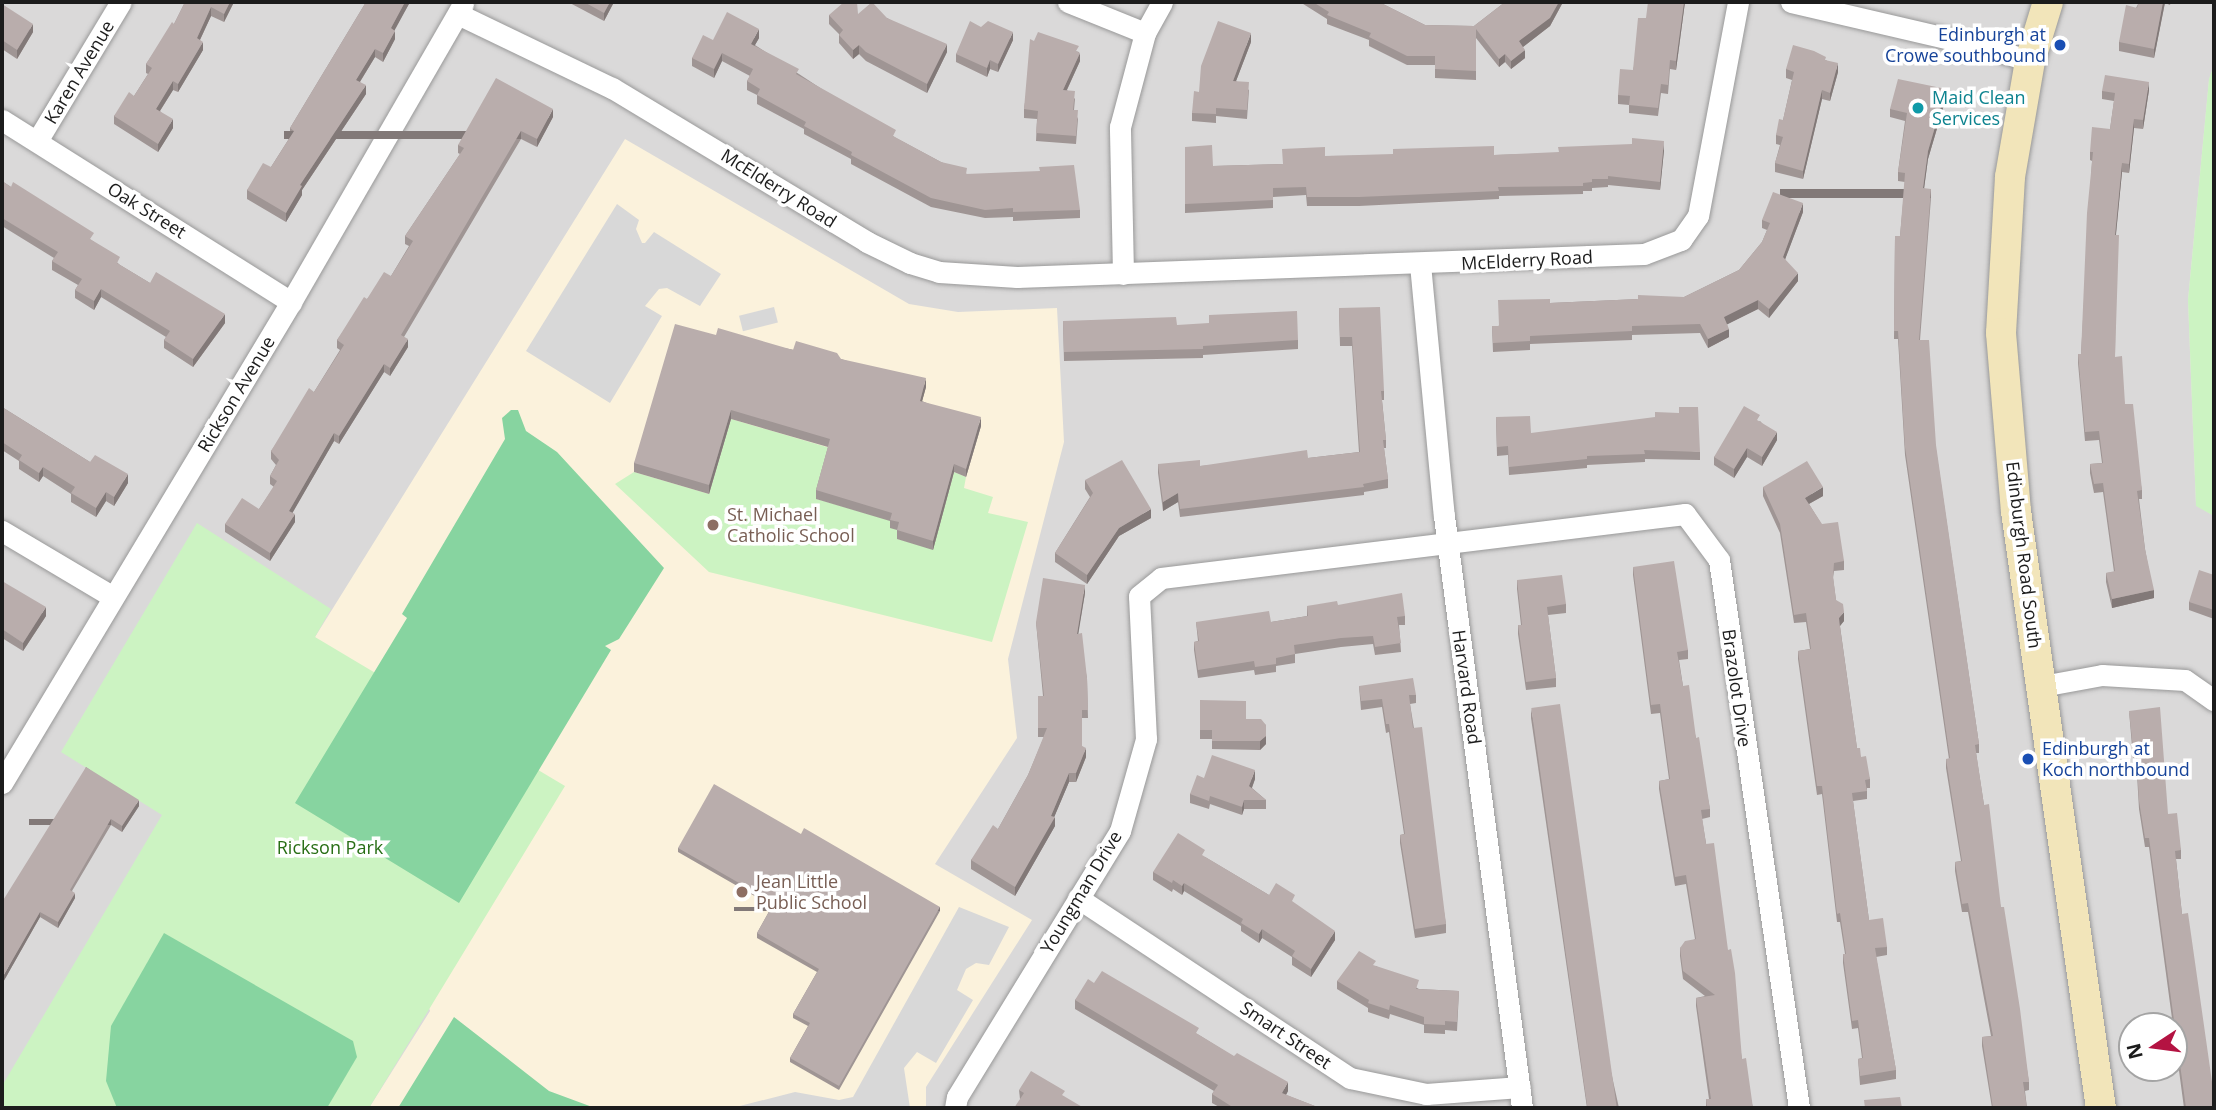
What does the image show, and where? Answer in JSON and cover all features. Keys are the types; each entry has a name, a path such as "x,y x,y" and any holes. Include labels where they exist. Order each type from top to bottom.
{"main road":[{"name":"Edinburgh Road South","path":"2048,2 2030,61 2010,177 2001,333 2016,511 2101,1108"}],"street":[{"name":"Karen Avenue","path":"37,141 121,2"},
{"path":"1068,2 1145,33"},
{"path":"1123,274 1120,127 1145,33 1162,2"},
{"name":"McElderry Road","path":"461,8 612,88 867,242 910,263 939,272 987,276 1123,274 1644,254 1681,240 1698,216 1738,2"},
{"path":"1791,2 1989,48 2030,61"},
{"name":"Rickson Avenue","path":"2,783 291,302 461,8"},
{"name":"Oak Street","path":"2,120 291,302"},
{"name":"Harvard Road","path":"1420,264 1448,542 1522,1108"},
{"name":"Brazolot Drive","path":"1448,542 1685,514 1718,560 1799,1108"},
{"path":"2,531 113,597"},
{"name":"Youngman Drive","path":"955,1108 957,1097 1120,831 1146,739 1139,596 1161,578 1448,542"},
{"path":"2042,686 2102,675 2185,680 2214,700"},
{"name":"Smart Street","path":"1078,898 1350,1078 1426,1094 1520,1087"}],"shaded area":[{"path":"2,2 2214,2 2214,65 2209,80 2188,300 2196,505 2214,516 2214,1108 2,1108"},
{"name":"St. Michael Catholic School","path":"625,139 909,304 958,312 1057,308 1064,442 1008,659 1017,738 935,864 1032,920 926,1087 926,1108 369,1108 430,1011 315,637"},
{"path":"617,204 639,220 636,229 642,243 654,232 721,274 700,306 667,288 659,289 645,306 662,316 610,403 526,351"},
{"path":"774,307 778,323 743,331 739,316"},
{"path":"959,907 1009,927 989,965 976,963 966,969 957,990 973,1000 936,1063 917,1052 904,1068 910,1108 732,1108 795,1092 839,1100 853,1097"}],"green space":[{"path":"2214,65 2214,516 2196,506 2188,300 2209,79"},
{"path":"511,410 518,410 526,431 557,452 664,568 619,639 605,646 611,650 459,903 295,803 407,618 402,614 505,439 502,418"},
{"path":"731,419 830,448 817,499 892,521 899,531 898,539 933,549 954,472 966,477 964,488 993,497 988,513 1028,522 992,642 709,572 615,484 634,472 709,494"},
{"name":"Rickson Park","path":"197,523 331,609 315,637 565,786 369,1108 2,1108 2,1086 162,815 61,752"},
{"path":"164,933 353,1041 357,1057 327,1108 117,1108 106,1081 111,1026"},
{"path":"454,1017 549,1091 595,1108 398,1108"}],"building":[{"path":"185,2 230,2 224,14 211,7 197,38 203,42 178,84 173,81 156,109 173,119 158,144 114,116 129,92 134,96 152,68 146,64 172,22 174,24"},
{"path":"366,2 405,2 391,28 395,31 383,53 375,49 356,80 366,85 300,185 302,186 286,213 247,190 263,163 271,167 294,131 290,128"},
{"path":"584,2 610,2 604,13"},
{"path":"844,2 857,2 858,14 872,2 887,18 947,44 927,84 866,52 859,45 853,50 839,35 843,30 829,15"},
{"path":"1313,2 1379,2 1425,25 1474,26 1505,2 1559,2 1550,18 1519,41 1525,50 1511,61 1505,54 1499,59 1476,29 1476,71 1435,69 1435,56 1407,56 1369,37 1371,33 1327,15 1329,12"},
{"path":"1648,2 1684,2 1676,61 1670,60 1668,85 1661,84 1658,108 1629,105 1630,96 1618,95 1620,69 1633,70 1638,18 1646,18"},
{"path":"2139,2 2163,2 2154,49 2119,42 2126,5 2137,8"},
{"path":"2,4 33,24 17,50 2,40"},
{"path":"727,12 759,29 751,44 799,69 796,74 896,130 893,136 941,162 967,168 966,174 1040,171 1039,167 1074,165 1080,210 985,210 931,198 851,155 852,152 804,126 806,122 757,95 760,89 747,81 753,69 722,53 714,69 692,58 703,35 713,40"},
{"path":"970,21 981,27 988,21 1013,32 998,64 990,60 987,68 956,54"},
{"path":"1218,21 1251,33 1233,81 1249,82 1247,110 1216,108 1216,114 1192,113 1194,91 1199,92 1201,66"},
{"path":"1038,32 1079,46 1076,51 1080,53 1063,90 1075,91 1073,110 1078,110 1076,136 1036,133 1038,111 1024,109 1030,39 1034,41"},
{"path":"1793,45 1814,51 1826,57 1825,60 1838,63 1830,93 1822,90 1803,171 1775,163 1783,137 1776,135 1779,119 1783,120 1794,72 1786,69"},
{"path":"2105,75 2149,82 2143,120 2134,119 2129,164 2122,163 2115,235 2119,235 2115,357 2122,356 2125,404 2133,404 2142,490 2137,491 2154,590 2112,599 2106,573 2115,571 2103,483 2094,484 2090,464 2103,463 2099,431 2085,432 2078,354 2081,354 2087,213 2093,152 2090,152 2092,127 2110,129 2115,93 2102,91"},
{"path":"496,78 553,109 537,139 521,131 401,335 408,339 390,368 384,364 339,436 334,433 289,511 295,514 270,553 225,524 242,498 259,509 277,481 270,476 279,460 271,451 309,388 314,392 344,345 337,340 364,297 367,299 384,272 391,276 413,241 405,236 464,148 458,145"},
{"path":"1898,79 1946,89 1928,151 1923,188 1931,189 1919,340 1929,340 1936,445 1979,744 1975,745 1984,805 1989,804 2001,907 2004,907 2020,1009 2029,1082 2023,1082 2027,1108 1993,1108 1982,1037 1993,1036 1968,903 1962,904 1955,862 1962,861 1946,759 1950,758 1905,447 1898,331 1894,331 1895,236 1900,236 1905,173 1898,172 1907,113 1890,109"},
{"path":"1632,138 1664,141 1660,182 1608,176 1608,179 1592,179 1592,182 1583,183 1583,186 1498,187 1499,191 1359,197 1307,197 1306,187 1273,188 1273,200 1185,204 1185,147 1212,145 1213,166 1283,164 1282,149 1325,147 1325,156 1393,154 1393,149 1494,146 1494,155 1559,152 1558,147 1632,144"},
{"path":"2,181 11,187 13,182 94,233 90,239 120,257 117,263 150,283 156,272 225,314 193,359 164,340 170,331 101,289 94,301 75,290 82,279 52,261 58,252 2,218"},
{"path":"1773,192 1803,203 1783,257 1798,273 1769,309 1758,300 1724,317 1729,329 1708,339 1700,324 1632,326 1632,331 1530,336 1530,341 1493,343 1492,326 1499,326 1498,300 1550,299 1550,303 1638,299 1638,295 1684,297 1739,270 1762,242 1770,223 1762,220"},
{"path":"1380,307 1384,391 1381,391 1386,440 1383,440 1388,479 1363,484 1364,487 1180,509 1178,493 1163,502 1158,464 1200,460 1200,466 1307,450 1308,458 1360,452 1352,337 1340,337 1339,308"},
{"path":"1297,311 1298,340 1203,346 1203,349 1064,352 1063,321 1176,317 1177,325 1209,323 1209,315"},
{"name":"St. Michael Catholic School","path":"675,324 716,335 718,328 793,350 796,341 837,353 841,359 926,378 920,401 981,417 966,469 954,464 933,541 897,530 899,522 890,520 892,513 816,490 830,439 731,410 709,485 634,463"},
{"path":"1744,406 1760,415 1757,420 1777,432 1762,457 1747,448 1734,469 1714,457"},
{"path":"2,407 90,462 95,455 128,474 114,497 106,492 96,508 71,493 75,487 43,467 39,473 19,460 22,455 2,442"},
{"path":"1679,407 1698,407 1700,452 1644,450 1645,454 1587,456 1587,459 1509,467 1508,446 1497,447 1496,417 1530,416 1531,433 1655,417 1655,412 1679,413"},
{"path":"1122,460 1151,509 1119,528 1087,575 1055,553 1093,493 1085,480"},
{"path":"1807,461 1823,487 1805,498 1822,524 1838,522 1844,561 1834,563 1833,576 1836,600 1843,604 1844,612 1839,618 1857,748 1860,748 1861,757 1866,756 1870,779 1865,780 1867,791 1852,793 1869,920 1883,918 1887,947 1875,948 1896,1070 1860,1076 1858,1059 1863,1058 1858,1020 1852,1021 1843,954 1846,954 1840,913 1837,914 1822,786 1817,786 1798,651 1811,649 1806,613 1794,615 1780,524 1763,487"},
{"path":"1674,561 1688,650 1677,652 1683,686 1689,685 1696,738 1699,737 1710,809 1701,810 1706,844 1714,843 1728,950 1731,949 1735,973 1742,1059 1746,1058 1753,1108 1707,1108 1706,1099 1711,1099 1696,998 1715,995 1683,971 1680,948 1685,941 1696,939 1686,875 1675,877 1659,781 1670,779 1660,704 1651,705 1633,567"},
{"path":"2199,570 2214,575 2214,610 2189,602"},
{"path":"1562,575 1566,604 1547,607 1556,678 1526,682 1518,625 1522,625 1517,580"},
{"path":"1043,578 1085,585 1077,634 1082,633 1087,678 1088,710 1082,710 1082,746 1086,748 1076,773 1069,773 1051,816 1055,817 1015,887 971,860 993,825 998,829 1028,775 1047,728 1038,728 1038,696 1044,696 1036,622"},
{"path":"2,581 46,607 23,643 2,629"},
{"path":"1402,593 1405,616 1397,617 1401,643 1375,647 1373,636 1341,638 1294,645 1295,654 1276,658 1276,664 1255,667 1254,661 1198,670 1194,642 1199,641 1196,622 1269,611 1271,622 1308,616 1307,606 1337,601 1338,605"},
{"path":"1413,678 1416,695 1409,695 1413,728 1422,727 1446,924 1415,929 1400,835 1405,834 1389,724 1386,724 1382,699 1361,701 1359,686"},
{"path":"1200,700 1246,701 1246,719 1261,719 1266,725 1266,736 1260,741 1212,741 1212,730 1200,730"},
{"path":"1560,704 1617,1108 1587,1108 1531,708"},
{"path":"2160,707 2168,814 2177,813 2181,850 2175,851 2182,914 2188,913 2214,1108 2186,1108 2182,1082 2188,1082 2188,1012 2173,1012 2149,838 2145,838 2139,801 2136,749 2133,749 2129,711"},
{"path":"1212,755 1255,770 1249,786 1266,800 1244,800 1242,807 1210,796 1209,801 1190,794 1197,775 1204,778"},
{"path":"86,767 139,800 122,826 111,819 70,890 75,893 58,922 40,912 2,978 2,902"},
{"name":"Jean Little Public School","path":"714,784 801,834 804,828 940,907 839,1086 790,1058 810,1023 793,1014 819,969 757,933 774,903 678,848"},
{"path":"1178,833 1205,850 1202,855 1269,895 1276,883 1295,895 1292,901 1335,931 1311,969 1292,956 1295,951 1262,929 1259,934 1241,923 1243,919 1184,883 1182,886 1173,880 1172,883 1153,872"},
{"path":"1359,951 1376,961 1373,965 1419,980 1416,989 1459,991 1457,1022 1445,1021 1445,1025 1424,1024 1424,1017 1390,1005 1389,1010 1368,1003 1369,1000 1337,981"},
{"path":"1102,971 1199,1028 1196,1033 1234,1056 1237,1053 1288,1082 1282,1093 1320,1108 1234,1108 1212,1094 1218,1085 1075,1000 1088,979 1094,983"},
{"path":"1031,1071 1065,1091 1062,1095 1084,1108 1014,1108 1024,1093 1019,1090"},
{"path":"1900,1097 1902,1108 1865,1108 1864,1100"}],"place":[{"name":"Edinburgh at Crowe southbound","path":"2060,45"},
{"name":"Maid Clean Services","path":"1918,108"},
{"name":"St. Michael Catholic School","path":"713,525"},
{"name":"Edinburgh at Koch northbound","path":"2028,759"},
{"name":"Jean Little Public School","path":"742,892"}]}
